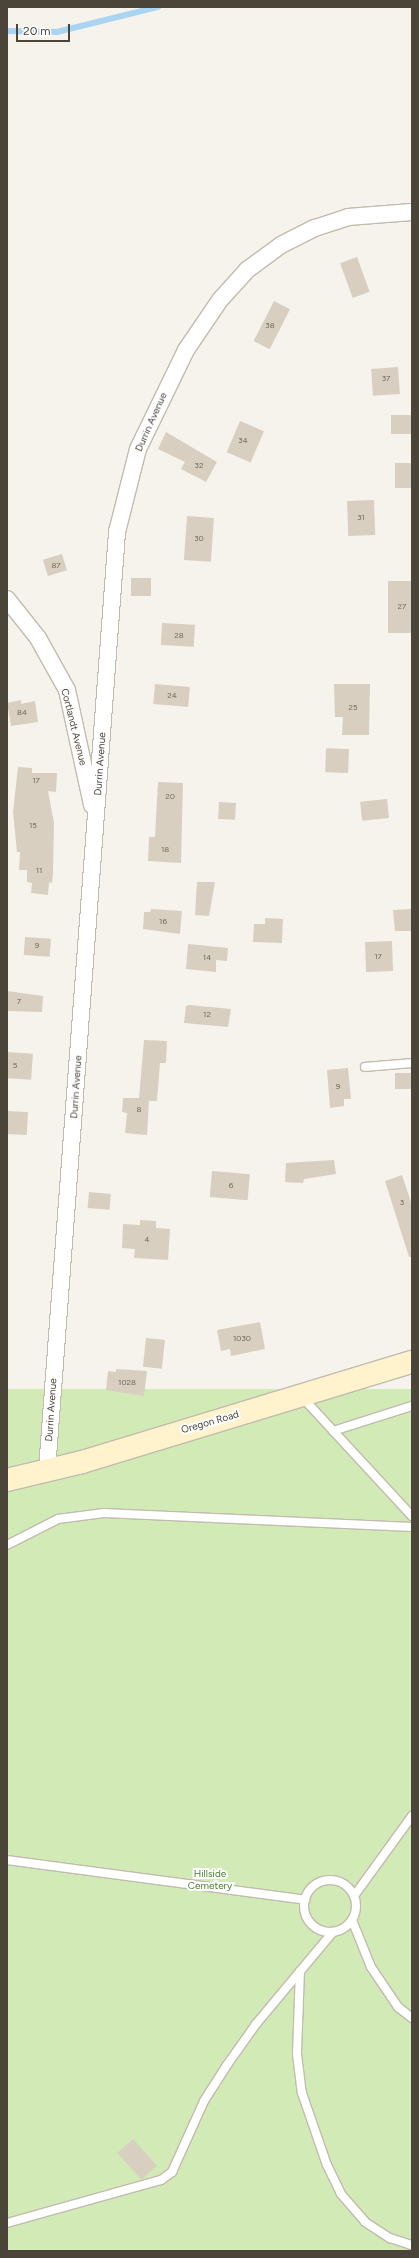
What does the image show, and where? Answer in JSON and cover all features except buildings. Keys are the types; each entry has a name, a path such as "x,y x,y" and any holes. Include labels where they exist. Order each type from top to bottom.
{"street":[{"name":"Durrin Avenue","path":"47,1470 117,532 138,449 160,400 186,350 220,300 247,270 281,245 315,228 348,217 412,212"},
{"name":"Cortlandt Avenue","path":"7,599 38,638 67,690 96,822"},
{"name":"Oregon Road","path":"7,1480 47,1470 301,1397 412,1362"}],"lane":[{"path":"365,1067 412,1063"},
{"path":"301,1397 412,1516"},
{"path":"333,1431 412,1406"},
{"path":"7,1545 58,1520 104,1513 412,1527"},
{"path":"354,1896 412,1816"},
{"path":"7,1860 305,1900"},
{"path":"333,1932 325,1932 311,1923 304,1908 305,1900 313,1886 328,1880 343,1884 354,1896 356,1904 352,1920 371,1967 398,2007 412,2018"},
{"path":"7,2223 161,2180 172,2172 204,2101 256,2024 333,1932 352,1920"},
{"path":"300,1971 297,2054 302,2093 326,2165 341,2194 364,2222 390,2238 412,2245"}],"green space":[{"name":"Hillside Cemetery","path":"7,1389 412,1389 412,2251 7,2251"}],"waterway":[{"path":"7,31 57,32 158,7"}]}
